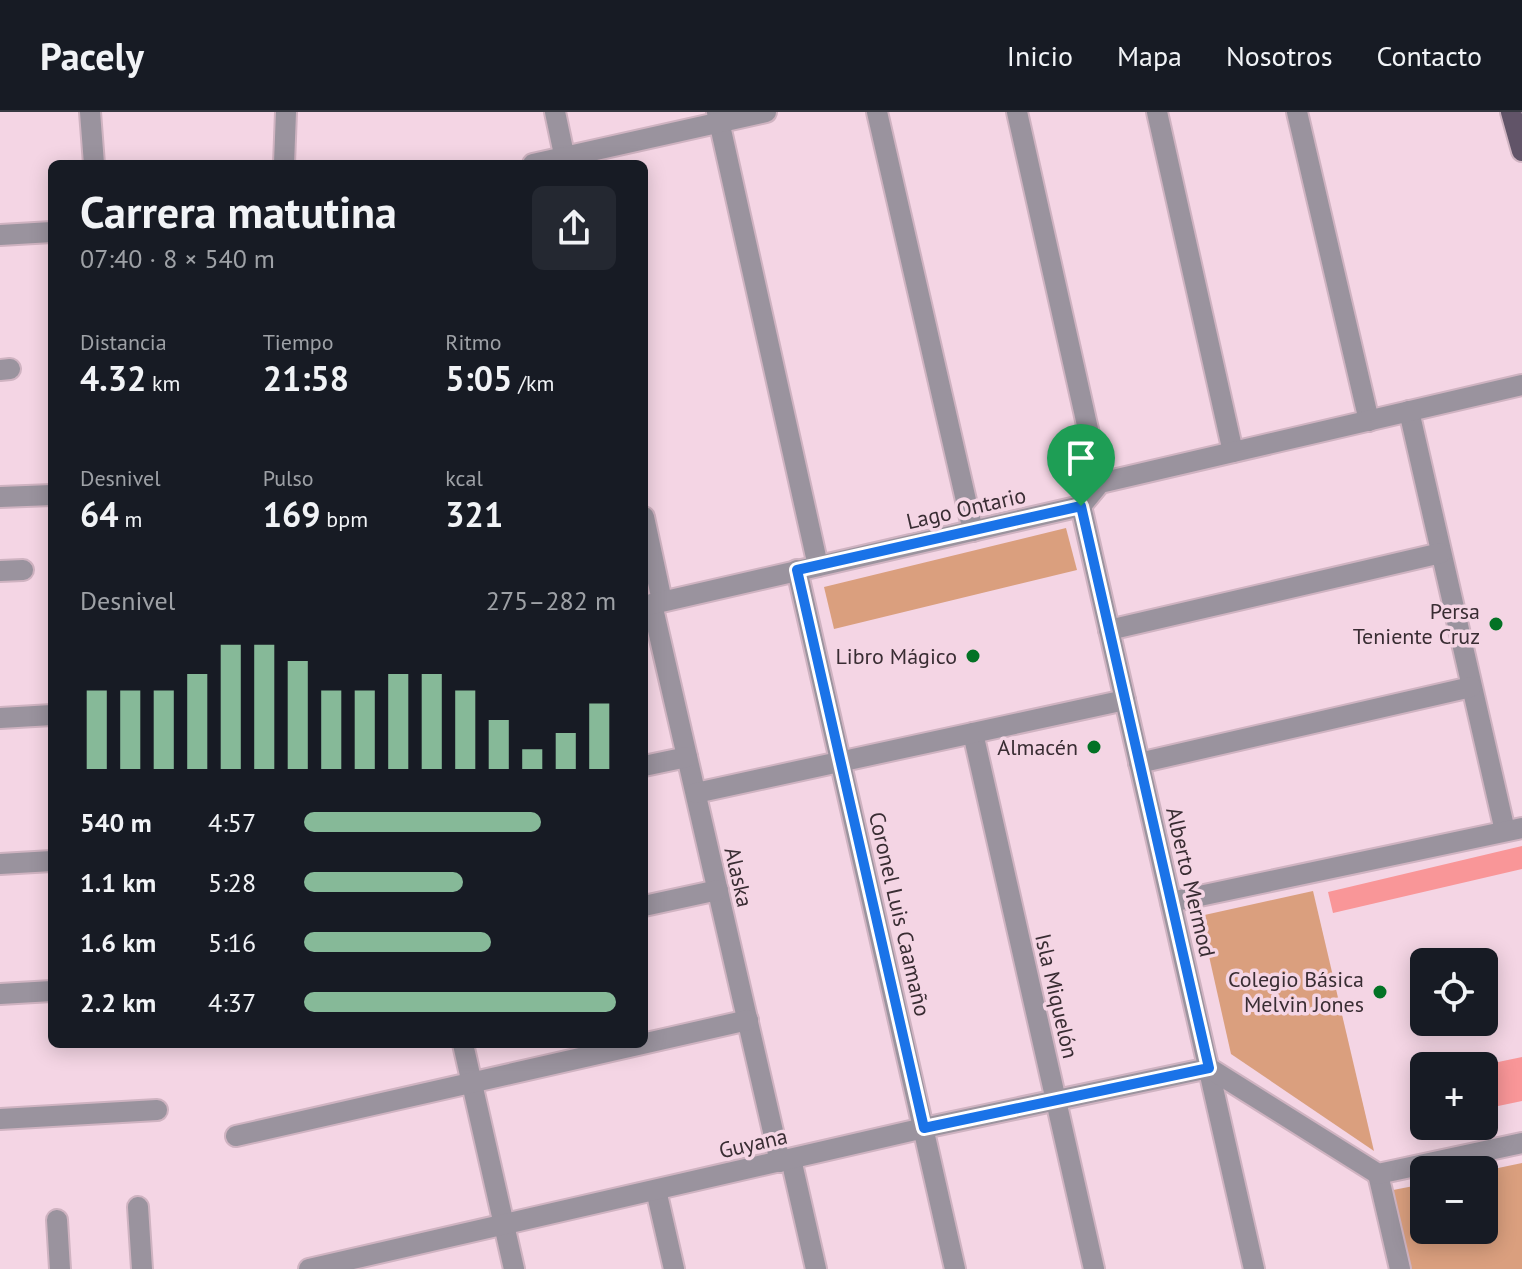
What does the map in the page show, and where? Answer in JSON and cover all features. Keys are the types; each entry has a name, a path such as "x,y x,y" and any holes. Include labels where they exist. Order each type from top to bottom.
{"main road":[{"path":"1511,112 1522,151"}],"street":[{"path":"90,112 94,160"},
{"path":"284,160 286,112"},
{"path":"555,112 566,160 718,117 766,112"},
{"path":"877,112 973,531"},
{"path":"1017,112 1100,483"},
{"path":"1157,112 1233,452"},
{"path":"1297,112 1369,421"},
{"path":"718,117 818,566"},
{"path":"0,235 48,232"},
{"path":"1081,506 1100,483 1522,385"},
{"path":"1171,902 1513,829 1471,687 1409,411"},
{"path":"0,497 48,495"},
{"name":"Lago Ontario","path":"653,604 1081,506"},
{"name":"Alberto Mermod","path":"1081,506 1254,1269"},
{"path":"1109,630 1441,553"},
{"name":"Alaska","path":"648,556 653,604 748,1020 816,1269"},
{"path":"0,571 23,570"},
{"name":"Coronel Luis Caamaño","path":"797,570 955,1269"},
{"path":"1139,763 1471,687"},
{"path":"696,793 1125,700"},
{"path":"0,718 48,715"},
{"name":"Isla Miquelón","path":"973,733 1094,1269"},
{"path":"648,765 687,757"},
{"path":"0,864 48,861"},
{"path":"648,905 718,890"},
{"path":"0,994 48,991"},
{"path":"648,1043 748,1020"},
{"path":"464,1048 514,1269"},
{"path":"236,1136 625,1048"},
{"path":"1209,1068 1378,1174 1522,1143"},
{"name":"Guyana","path":"309,1269 350,1264 504,1225 924,1128 1209,1068"},
{"path":"0,1119 157,1110"},
{"path":"1378,1174 1400,1269"},
{"path":"656,1190 674,1269"},
{"path":"138,1207 142,1269"},
{"path":"57,1220 60,1269"}],"shaded area":[{"path":"1066,528 1077,570 834,629 824,587"},
{"path":"1313,891 1374,1151 1231,1054 1200,916"},
{"path":"1522,1163 1522,1269 1406,1269 1388,1191 1410,1187 1410,1244 1498,1244 1498,1168"}],"building":[{"path":"1522,846 1522,869 1333,913 1328,892"},
{"path":"1522,1057 1522,1101 1498,1106 1498,1062"}],"place":[{"name":"Persa Teniente Cruz","path":"1496,624"},
{"name":"Libro Mágico","path":"973,656"},
{"name":"Almacén","path":"1094,747"},
{"name":"Colegio Básica Melvin Jones","path":"1380,992"}],"route":[{"path":"1081,506 1209,1068 924,1128 797,570 1081,506"}]}
